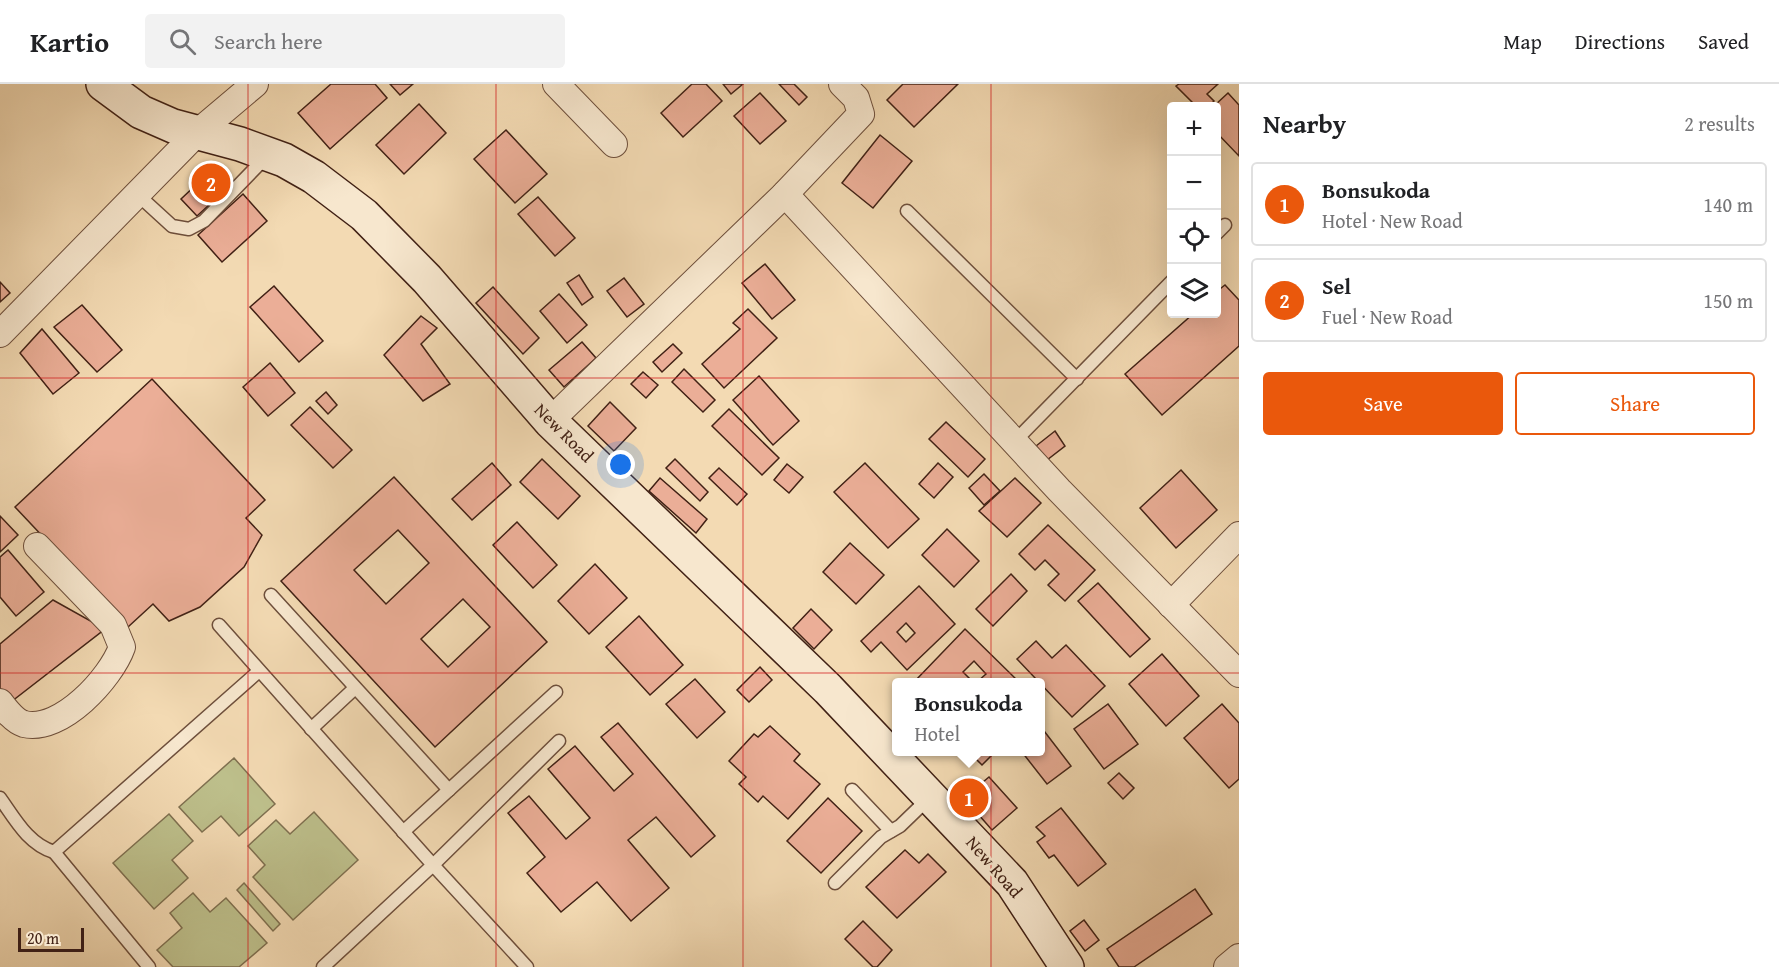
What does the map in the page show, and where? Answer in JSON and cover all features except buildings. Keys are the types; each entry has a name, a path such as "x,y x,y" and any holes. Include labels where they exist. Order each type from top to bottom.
{"street":[{"name":"New Road","path":"103,84 141,112 197,133 269,154 314,177 364,215 427,279 550,421 828,689 1012,883 1066,967"},
{"path":"0,334 197,133 255,84"},
{"path":"556,84 614,144"},
{"path":"550,421 785,194 861,114 856,98 842,84"},
{"path":"785,194 1014,442 1239,674"},
{"path":"1171,605 1239,535"},
{"path":"0,702 22,723 38,725 48,722 74,709 116,665 122,647 113,625 37,546"},
{"path":"1227,967 1239,957"}],"lane":[{"path":"137,194 172,226 189,230 204,221 269,154"},
{"path":"907,212 1077,379"},
{"path":"1014,442 1167,286"},
{"path":"271,595 449,790"},
{"path":"219,625 527,967"},
{"path":"54,852 259,671"},
{"path":"311,729 354,688"},
{"path":"403,832 556,692"},
{"path":"323,967 433,865 559,741"},
{"path":"852,790 891,831"},
{"path":"834,883 881,837 900,826 930,797"},
{"path":"0,798 31,840 41,848 54,852 149,967"}],"green space":[{"path":"234,758 275,804 239,836 221,816 202,832 179,807"},
{"path":"314,812 358,860 293,920 253,877 265,865 248,846 276,820 290,834"},
{"path":"169,814 193,841 172,860 188,878 154,909 113,863"},
{"path":"244,883 280,924 273,931 237,890"},
{"path":"193,893 210,912 226,898 267,943 239,967 173,967 157,950 182,928 170,913"}],"place":[{"name":"Sel","path":"211,183"},
{"name":"Bonsukoda","path":"969,798"}]}
